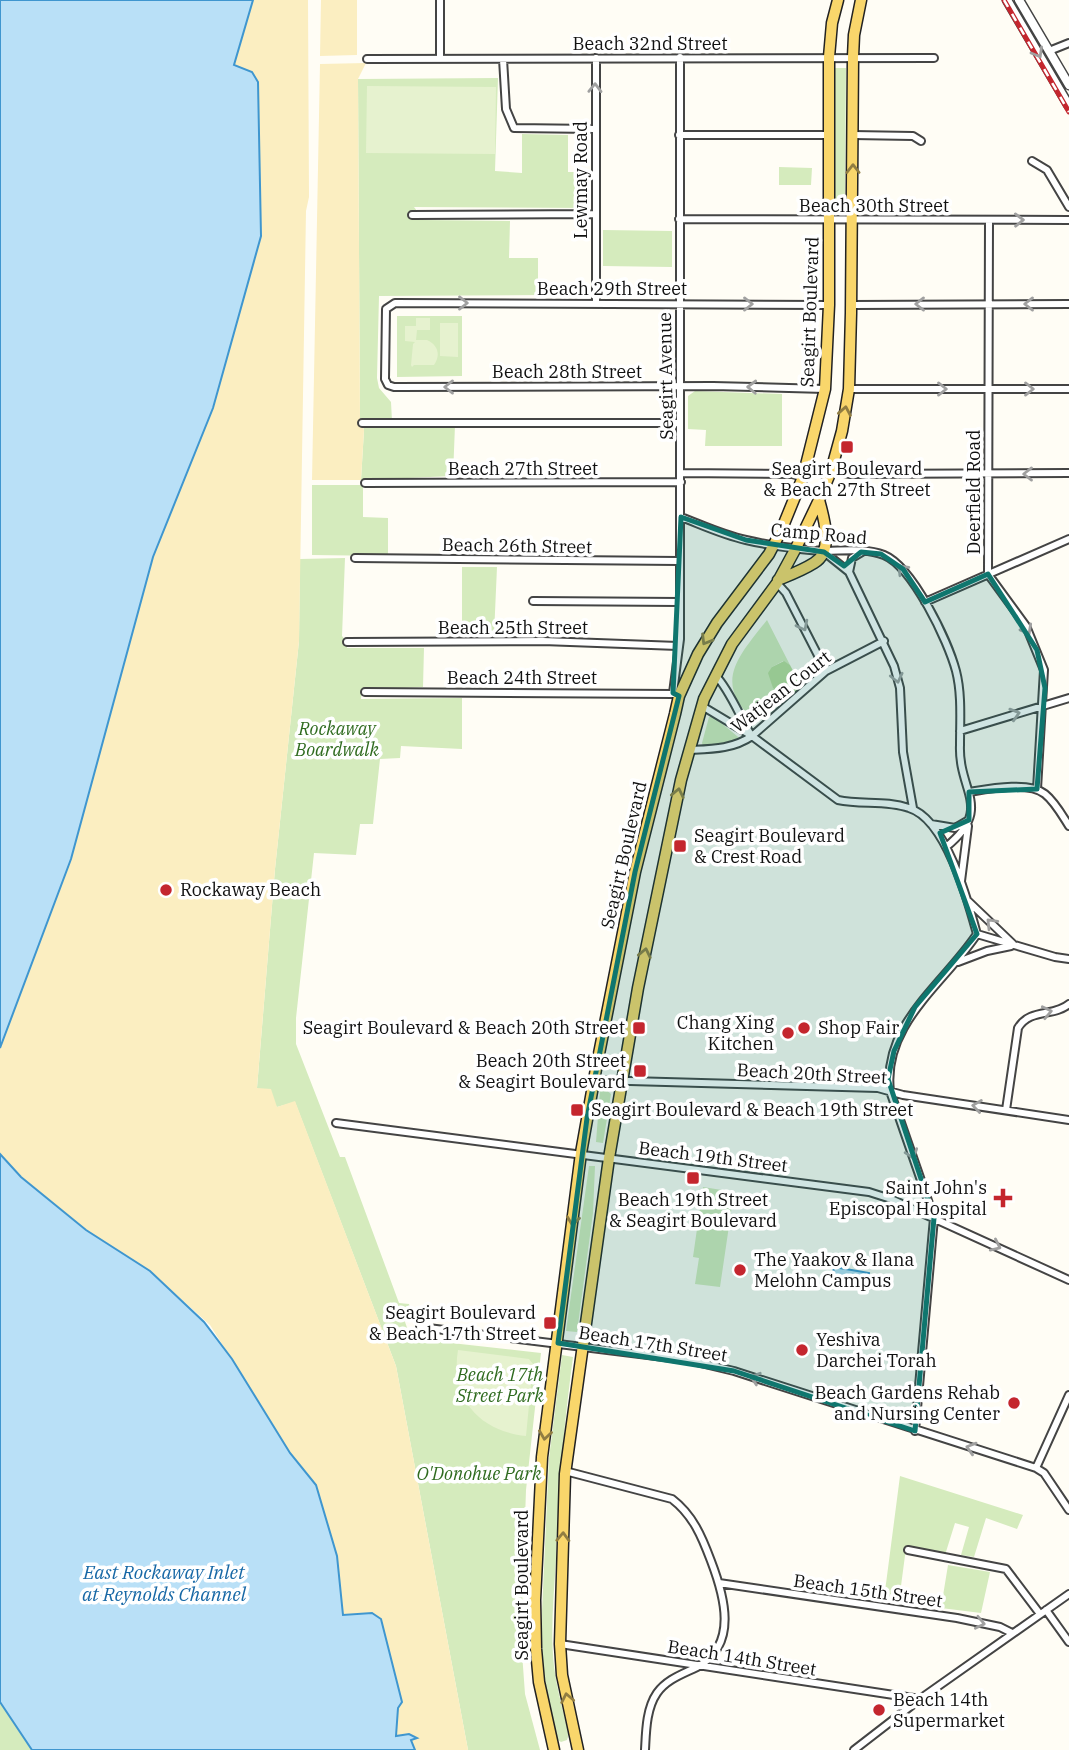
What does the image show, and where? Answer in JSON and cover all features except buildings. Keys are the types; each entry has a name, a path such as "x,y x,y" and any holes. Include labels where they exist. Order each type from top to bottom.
{"main road":[{"name":"Seagirt Boulevard","path":"554,1750 539,1682 535,1600 542,1457 581,1153 635,872 676,695 717,623 775,545 803,477 825,389 829,305 829,57 832,23 838,0"},
{"path":"578,1750 562,1675 560,1644 565,1471 609,1158 638,988 702,706 732,644 777,582 796,548 831,471 842,431 849,389 852,305 853,57 861,0"},
{"path":"777,582 816,562 824,552 825,523 819,500"}],"street":[{"path":"440,0 440,59"},
{"path":"1007,0 1069,106"},
{"path":"1019,0 1069,86"},
{"path":"1049,51 1069,43"},
{"name":"Seagirt Avenue","path":"676,695 681,517 680,57"},
{"name":"Lewmay Road","path":"596,58 596,303"},
{"name":"Beach 32nd Street","path":"368,59 934,58"},
{"path":"503,59 506,109 514,128 595,129"},
{"path":"679,135 828,135"},
{"path":"853,135 913,136 920,141"},
{"path":"1032,161 1047,170 1069,206"},
{"path":"412,215 595,214"},
{"name":"Beach 30th Street","path":"679,219 1069,220"},
{"name":"Deerfield Road","path":"989,221 988,574 1026,626 1044,670 1037,789"},
{"name":"Beach 29th Street","path":"394,387 388,385 385,380 386,309 395,303 829,305"},
{"path":"852,305 1069,304"},
{"name":"Beach 28th Street","path":"394,387 681,386 825,389"},
{"path":"849,389 1069,389"},
{"path":"362,423 680,423"},
{"path":"831,471 850,474 1069,474"},
{"path":"681,473 792,474 803,477"},
{"name":"Beach 27th Street","path":"365,483 681,482"},
{"name":"Camp Road","path":"681,517 746,540 824,552 867,551 881,554 897,562 917,587 956,671 961,731 960,762 972,808 961,881"},
{"path":"925,602 1069,539"},
{"path":"849,572 852,558 867,551"},
{"path":"824,552 849,572 894,666 900,688 903,752 913,808"},
{"name":"Beach 26th Street","path":"355,558 679,561"},
{"path":"777,582 786,593 825,671"},
{"path":"533,601 680,602"},
{"name":"Beach 25th Street","path":"347,642 543,641 678,646"},
{"name":"Watjean Court","path":"690,750 737,745 752,736 825,671 884,641"},
{"path":"716,676 725,685 728,696 752,736"},
{"name":"Beach 24th Street","path":"365,692 676,695"},
{"path":"961,731 1069,698"},
{"path":"702,706 752,736 838,800 850,803 886,803 913,808 930,824 946,847 961,881 977,934"},
{"path":"969,792 999,788 1037,789 1046,795 1069,825"},
{"path":"930,824 955,828 969,820"},
{"path":"946,847 955,840 969,820"},
{"path":"968,901 1014,945"},
{"path":"977,934 1069,959"},
{"path":"915,1431 934,1218 888,1079 892,1057 915,1007 977,934"},
{"path":"953,965 987,951 1014,945"},
{"path":"1006,1110 1018,1028 1022,1021 1032,1015 1064,1008 1069,1004"},
{"name":"Beach 20th Street","path":"594,1080 878,1088 903,1095 1069,1120"},
{"name":"Beach 19th Street","path":"336,1123 869,1192 891,1199 1069,1279"},
{"name":"Beach 17th Street","path":"420,1327 688,1360 734,1371 1036,1468"},
{"path":"1069,1395 1036,1468 1044,1473 1069,1510"},
{"path":"565,1471 672,1499 692,1519 719,1583 726,1614 722,1638 715,1652 701,1665 680,1675 658,1692 649,1716 645,1750"},
{"path":"908,1550 1006,1569 1069,1642"},
{"name":"Beach 15th Street","path":"719,1583 957,1618 1000,1627 1012,1633"},
{"path":"855,1750 920,1699 1069,1594"},
{"name":"Beach 14th Street","path":"560,1644 920,1699"}],"highlighted area":[{"path":"681,517 746,540 824,552 844,566 861,552 881,554 903,569 925,602 988,574 1037,650 1045,688 1037,789 969,792 969,820 940,833 977,934 915,1007 894,1051 888,1079 934,1218 915,1431 734,1371 558,1343 587,1118 635,872 679,696 673,693"}],"green space":[{"path":"835,68 846,68 845,208 835,208"},
{"path":"498,78 495,171 522,173 522,134 568,135 568,172 589,172 588,208 414,207 424,220 510,221 509,258 538,258 538,295 379,296 377,378 379,388 391,402 392,421 360,420 358,79"},
{"path":"367,86 496,87 495,154 366,153"},
{"path":"779,167 812,168 811,185 779,185"},
{"path":"603,230 672,231 672,267 603,266"},
{"path":"397,316 462,316 462,376 397,377"},
{"path":"416,318 430,318 430,330 417,330 416,340 427,340 436,347 438,354 434,365 411,365 415,342 405,341 405,326 416,326"},
{"path":"440,323 458,323 458,357 440,356"},
{"path":"695,391 782,394 782,446 705,446 706,430 688,429 688,396"},
{"path":"362,424 455,425 453,476 361,480 364,430"},
{"path":"312,485 363,485 363,517 388,518 388,556 312,555"},
{"path":"345,558 342,636 347,642 347,648 424,648 423,687 362,690 361,699 462,698 462,749 401,746 400,758 380,759 373,824 360,824 356,855 314,853 296,1018 296,1044 340,1157 345,1157 399,1303 409,1304 413,1320 404,1319 412,1342 415,1339 541,1353 526,1490 521,1639 525,1694 540,1750 468,1750 396,1366 295,1102 277,1107 257,1088 275,869 299,641 300,559"},
{"path":"462,567 497,567 494,635 462,635"},
{"path":"767,620 790,665 783,661 772,667 773,688 783,700 756,722 742,708 732,682 739,658"},
{"path":"784,661 790,665 800,684 797,692 783,700 773,688 768,673 772,667"},
{"path":"709,717 714,717 743,741 703,746"},
{"path":"605,1089 611,1094 603,1143 596,1142 600,1091"},
{"path":"589,1166 595,1166 593,1213 577,1332 566,1331"},
{"path":"703,1187 734,1192 720,1287 695,1284 699,1258 693,1257"},
{"name":"Beach 17th Street Park","path":"458,1350 529,1359 533,1364 526,1436 494,1427 471,1409 459,1383"},
{"path":"562,1355 573,1357 558,1508 552,1639 558,1692 569,1734 567,1740 561,1742 558,1740 549,1705 542,1660 542,1611 549,1458"},
{"path":"900,1476 1023,1515 1017,1529 986,1518 974,1557 961,1555 969,1527 955,1523 945,1555 906,1548 899,1601 884,1599"},
{"path":"948,1565 990,1572 981,1613 941,1608"},
{"path":"0,1702 32,1750 0,1750"}],"sand":[{"name":"Rockaway Beach","path":"253,0 308,0 309,197 306,211 299,641 275,869 257,1088 271,1089 277,1107 295,1101 396,1366 468,1750 415,1750 411,1740 416,1738 396,1737 398,1708 372,1613 343,1615 337,1556 316,1485 290,1453 210,1325 150,1271 86,1230 39,1192 0,1154 0,1048 71,859 153,557 213,408 261,236 258,82 252,72 234,66"},
{"path":"321,0 357,0 357,55 320,56"},
{"path":"366,63 358,79 360,420 364,430 361,480 312,480 320,64"}],"water":[{"path":"0,0 253,0 234,65 252,72 258,82 261,236 213,408 153,557 71,859 0,1048"},
{"name":"East Rockaway Inlet at Reynolds Channel","path":"0,1154 21,1177 86,1230 150,1271 204,1322 232,1359 290,1453 316,1485 337,1556 343,1615 372,1613 381,1619 402,1702 398,1708 396,1736 409,1734 417,1738 411,1740 415,1750 32,1750 0,1702"},
{"path":"834,1267 869,1273 867,1285 832,1279"}],"railway":[{"path":"1004,0 1069,112"}],"place":[{"name":"Seagirt Boulevard & Beach 27th Street","path":"847,447"},
{"name":"Seagirt Boulevard & Crest Road","path":"680,846"},
{"name":"Rockaway Beach","path":"166,890"},
{"name":"Seagirt Boulevard & Beach 20th Street","path":"639,1028"},
{"name":"Shop Fair","path":"804,1028"},
{"name":"Chang Xing Kitchen","path":"788,1033"},
{"name":"Beach 20th Street & Seagirt Boulevard","path":"640,1071"},
{"name":"Seagirt Boulevard & Beach 19th Street","path":"577,1110"},
{"name":"Beach 19th Street & Seagirt Boulevard","path":"693,1178"},
{"name":"Saint John's Episcopal Hospital","path":"1003,1198"},
{"name":"The Yaakov & Ilana Melohn Campus","path":"740,1270"},
{"name":"Seagirt Boulevard & Beach 17th Street","path":"550,1323"},
{"name":"Yeshiva Darchei Torah","path":"802,1350"},
{"name":"Beach Gardens Rehab and Nursing Center","path":"1014,1403"},
{"name":"Beach 14th Supermarket","path":"879,1710"}],"park label":[{"name":"Rockaway Boardwalk","path":"337,739"},
{"name":"O'Donohue Park","path":"479,1474"}]}
